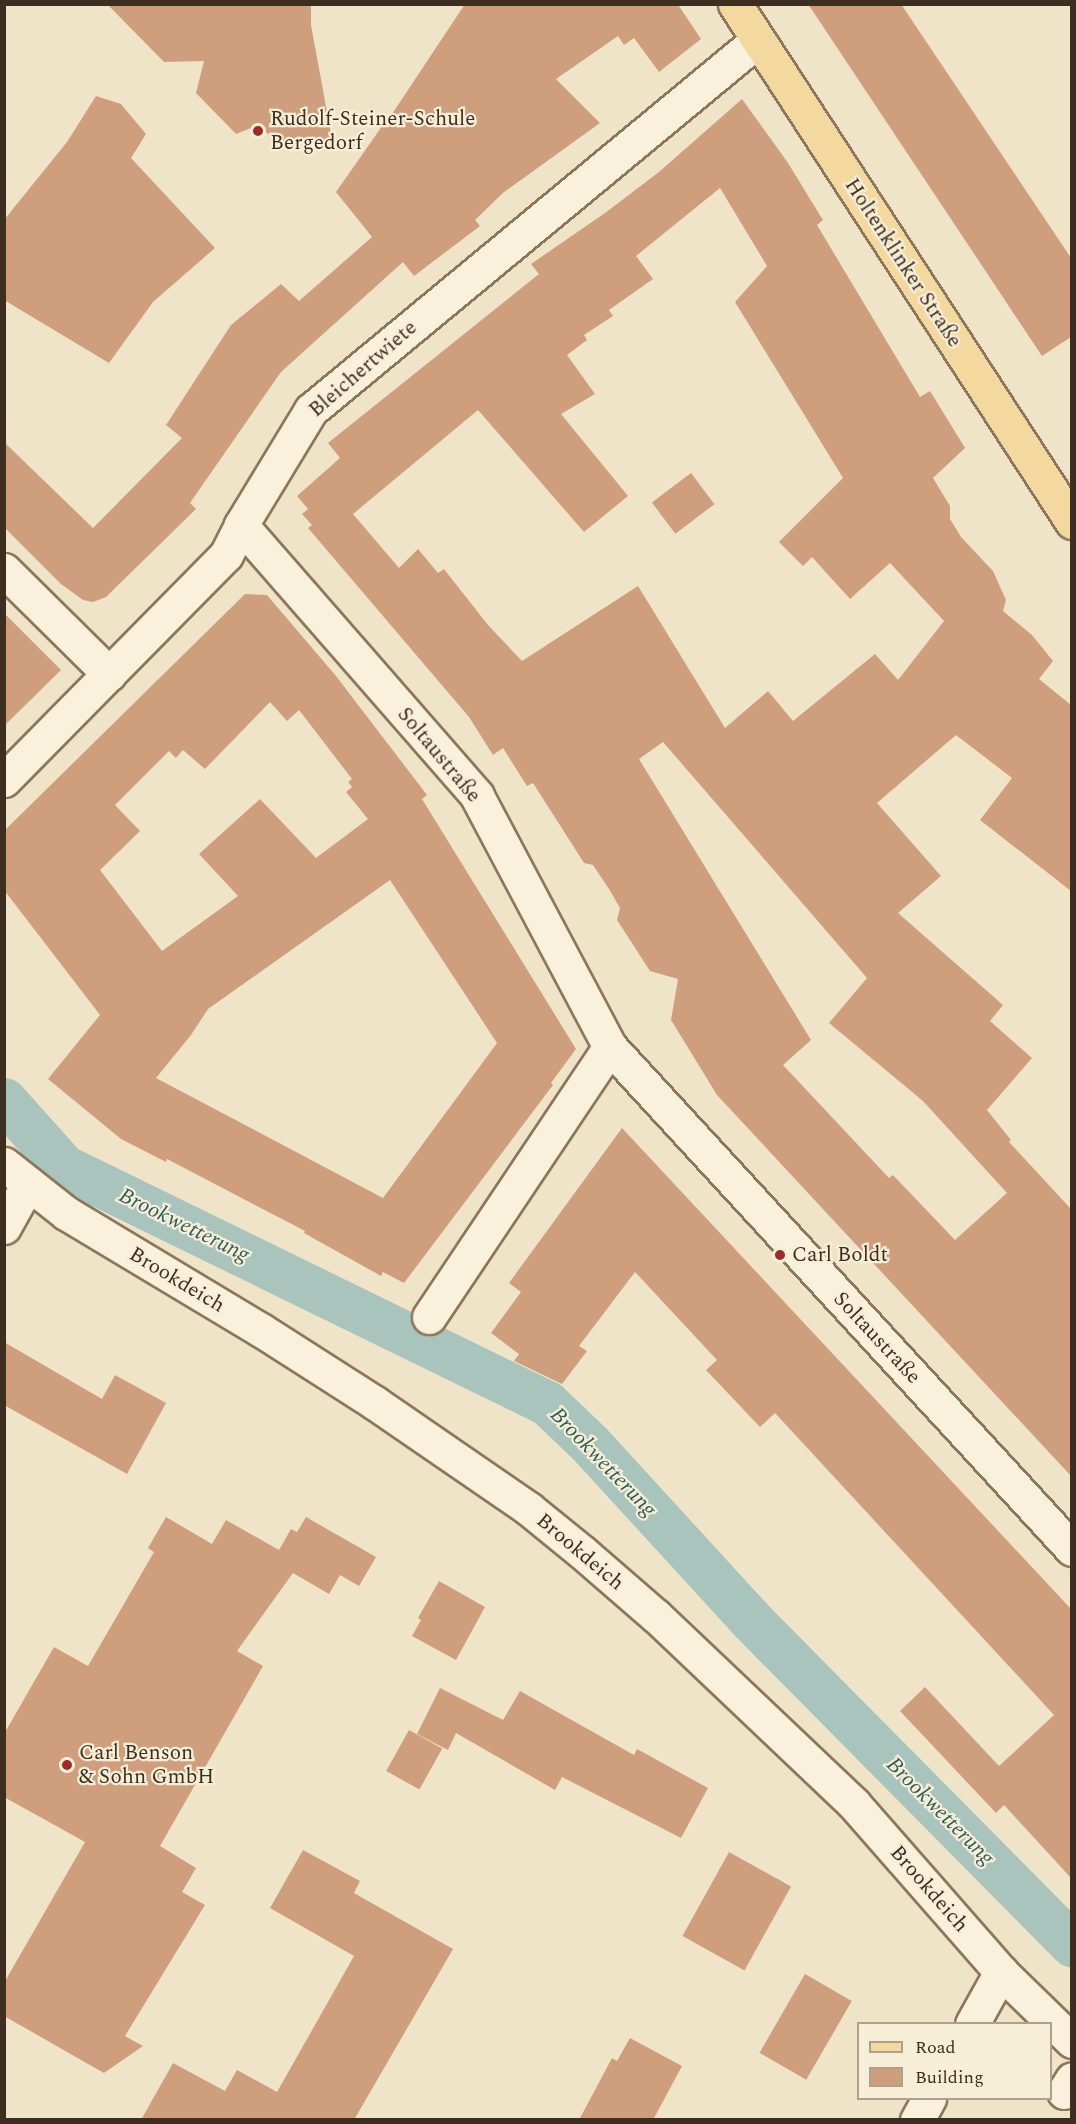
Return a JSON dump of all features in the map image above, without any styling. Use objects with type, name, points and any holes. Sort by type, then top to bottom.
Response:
[{"type":"main road","name":"Holtenklinker Straße","points":[[735,4],[1071,522]]},
{"type":"street","name":"Bleichertwiete","points":[[4,780],[226,555],[241,525],[311,410],[758,40]]},
{"type":"street","name":"Soltaustraße","points":[[241,525],[477,796],[610,1047],[1071,1549]]},
{"type":"street","points":[[4,570],[109,674]]},
{"type":"street","points":[[429,1317],[610,1047]]},
{"type":"street","points":[[4,1227],[16,1174]]},
{"type":"street","name":"Brookdeich","points":[[16,1174],[66,1213],[261,1330],[375,1403],[529,1509],[582,1552],[656,1616],[854,1804],[1001,1972],[1052,2022]]},
{"type":"street","points":[[973,2022],[1001,1972]]},
{"type":"street","name":"Brookdeich","points":[[1052,2022],[1071,2041]]},
{"type":"street","points":[[916,2120],[928,2100]]},
{"type":"building","points":[[107,4],[311,4],[311,25],[332,139],[294,144],[279,141],[256,126],[236,134],[196,93],[204,61],[164,62]]},
{"type":"building","points":[[465,4],[681,4],[679,6],[701,39],[659,72],[634,38],[624,45],[618,36],[556,79],[600,123],[504,192],[475,220],[480,226],[414,276],[403,262],[281,372],[190,503],[196,509],[106,597],[93,602],[83,600],[61,584],[4,527],[4,442],[93,528],[182,438],[166,425],[231,325],[281,284],[299,301],[372,237],[336,192],[388,120]]},
{"type":"building","points":[[808,4],[901,4],[1071,258],[1071,337],[1042,356]]},
{"type":"building","points":[[96,96],[121,104],[146,134],[131,158],[215,248],[153,302],[109,363],[4,300],[4,220],[67,142]]},
{"type":"building","points":[[742,99],[788,163],[823,220],[817,225],[920,397],[930,391],[965,448],[933,478],[950,506],[950,519],[961,537],[993,571],[1006,600],[1003,611],[1032,635],[1053,661],[1039,679],[1071,705],[1071,891],[980,820],[1012,778],[956,735],[877,803],[941,876],[898,913],[1003,1005],[990,1021],[1032,1058],[987,1110],[1011,1140],[1009,1142],[1071,1209],[1071,1476],[717,1095],[671,1020],[678,979],[650,971],[617,920],[620,908],[609,889],[593,865],[584,863],[533,783],[527,786],[503,748],[493,755],[469,717],[308,528],[312,525],[302,514],[308,509],[297,496],[340,458],[328,443],[539,274],[531,264],[659,172]],"holes":[[[720,188],[767,266],[735,302],[843,478],[779,542],[803,566],[812,557],[850,599],[890,563],[944,621],[898,680],[875,654],[793,721],[768,691],[725,728],[638,586],[522,661],[488,625],[444,569],[438,573],[418,549],[399,568],[353,514],[478,410],[584,532],[628,496],[561,414],[595,394],[567,355],[587,340],[584,335],[613,316],[609,310],[653,279],[636,256]],[[663,742],[867,978],[829,1023],[923,1101],[1007,1193],[955,1240],[893,1175],[889,1178],[783,1065],[811,1040],[639,759]]]},
{"type":"building","points":[[691,473],[714,504],[675,534],[652,502]]},
{"type":"building","points":[[245,594],[267,595],[336,676],[427,795],[422,799],[576,1049],[551,1083],[553,1085],[404,1283],[383,1272],[381,1276],[304,1233],[305,1231],[167,1159],[166,1162],[121,1139],[48,1079],[100,1015],[4,890],[4,831]],"holes":[[[270,702],[287,721],[299,710],[352,779],[348,782],[352,787],[346,792],[368,819],[316,858],[260,799],[199,854],[238,896],[162,951],[100,870],[140,831],[115,805],[169,751],[176,758],[183,750],[205,769]],[[390,880],[497,1043],[383,1198],[156,1078],[191,1035],[208,1009]]]},
{"type":"building","points":[[4,613],[61,670],[4,726]]},
{"type":"building","points":[[622,1128],[1071,1609],[1071,1878],[1004,1805],[996,1813],[900,1711],[925,1687],[999,1766],[1054,1715],[775,1413],[760,1427],[706,1370],[717,1360],[635,1272],[579,1346],[587,1351],[562,1384],[514,1361],[519,1354],[491,1333],[521,1292],[509,1283]]},
{"type":"building","points":[[4,1342],[102,1399],[115,1375],[166,1403],[127,1474],[4,1405]]},
{"type":"building","points":[[166,1517],[212,1544],[226,1520],[279,1550],[291,1529],[297,1532],[306,1517],[376,1557],[359,1586],[340,1575],[329,1594],[293,1573],[237,1651],[263,1666],[160,1846],[196,1868],[182,1892],[205,1905],[125,2036],[143,2046],[104,2073],[4,2016],[4,1983],[85,1842],[4,1797],[4,1734],[54,1647],[88,1666],[154,1552],[148,1548]]},
{"type":"building","points":[[439,1581],[485,1607],[456,1660],[412,1636],[421,1620],[418,1618]]},
{"type":"building","points":[[440,1688],[503,1720],[520,1691],[634,1755],[637,1749],[708,1788],[681,1838],[562,1777],[555,1790],[456,1733],[448,1750],[417,1734]]},
{"type":"building","points":[[409,1730],[442,1748],[419,1790],[386,1771]]},
{"type":"building","points":[[303,1850],[360,1881],[354,1893],[453,1949],[354,2120],[141,2120],[173,2063],[225,2091],[237,2070],[277,2092],[354,1956],[270,1908]]},
{"type":"building","points":[[729,1852],[791,1886],[745,1970],[682,1936]]},
{"type":"building","points":[[805,1974],[852,2001],[806,2080],[760,2053]]},
{"type":"building","points":[[630,2038],[682,2066],[653,2120],[579,2120],[612,2058],[617,2061]]},
{"type":"waterway","name":"Brookwetterung","points":[[4,1100],[64,1167],[547,1403],[589,1443],[750,1619],[1072,1944]]},
{"type":"place","name":"Rudolf-Steiner-Schule Bergedorf","points":[[258,131]]},
{"type":"place","name":"Carl Boldt","points":[[780,1255]]},
{"type":"place","name":"Carl Benson & Sohn GmbH","points":[[67,1765]]}]
